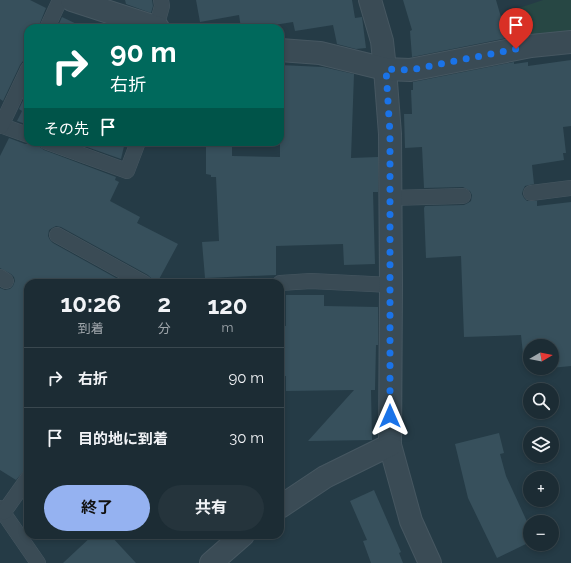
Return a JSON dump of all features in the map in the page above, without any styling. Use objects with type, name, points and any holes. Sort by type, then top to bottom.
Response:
[{"type":"street","points":[[72,0],[144,24]]},
{"type":"street","points":[[370,0],[379,29],[386,69],[390,134],[390,445],[411,521],[430,563]]},
{"type":"street","points":[[284,50],[320,53],[386,69],[410,70],[531,46],[571,42]]},
{"type":"street","points":[[284,504],[324,477],[390,445]]},
{"type":"street","points":[[211,563],[238,539]]},
{"type":"lane","points":[[49,24],[60,0]]},
{"type":"lane","points":[[157,24],[162,6],[161,0]]},
{"type":"lane","points":[[24,77],[1,125],[24,134]]},
{"type":"lane","points":[[58,146],[127,171],[136,146]]},
{"type":"lane","points":[[531,194],[571,188]]},
{"type":"lane","points":[[390,198],[463,196]]},
{"type":"lane","points":[[57,235],[137,279]]},
{"type":"lane","points":[[284,283],[311,281],[391,285]]},
{"type":"lane","points":[[24,483],[2,510],[38,563]]},
{"type":"green space","points":[[543,0],[571,0],[571,32],[524,40],[516,9]]},
{"type":"building","points":[[0,0],[30,0],[46,8],[40,24],[24,24],[24,61],[20,65],[3,101],[0,99]]},
{"type":"building","points":[[125,0],[152,0],[153,6],[151,13],[126,4]]},
{"type":"building","points":[[196,0],[352,0],[355,18],[362,17],[366,48],[356,49],[337,44],[333,25],[295,31],[293,22],[280,24],[240,24],[239,15],[200,22]]},
{"type":"building","points":[[403,0],[496,0],[507,38],[412,57],[410,31],[412,30]]},
{"type":"building","points":[[62,17],[77,24],[59,24]]},
{"type":"building","points":[[571,60],[571,126],[563,127],[566,153],[563,153],[564,160],[532,165],[534,184],[525,186],[522,194],[527,201],[537,201],[537,206],[571,202],[571,366],[559,367],[559,339],[523,339],[523,354],[521,335],[464,337],[461,256],[426,258],[424,208],[425,206],[464,205],[471,201],[472,195],[470,191],[463,187],[424,188],[422,147],[405,148],[404,114],[412,114],[411,90],[413,90],[413,82],[514,62],[514,64],[528,62],[528,66]]},
{"type":"building","points":[[284,65],[323,67],[354,74],[351,158],[378,157],[378,192],[373,192],[375,264],[344,265],[343,244],[276,246],[276,275],[205,278],[202,242],[219,241],[216,177],[211,177],[211,175],[206,174],[206,146],[232,146],[232,156],[280,157],[280,146],[284,146]]},
{"type":"building","points":[[24,98],[24,124],[17,121],[22,111],[19,109]]},
{"type":"building","points":[[9,138],[24,144],[24,146],[40,146],[44,150],[116,177],[115,180],[119,182],[110,201],[140,217],[137,223],[178,244],[159,279],[152,279],[148,275],[61,227],[56,226],[49,230],[48,236],[53,243],[118,279],[24,279],[24,471],[16,480],[0,470],[0,288],[5,290],[10,289],[15,281],[11,274],[0,268],[0,156]]},
{"type":"building","points":[[84,146],[124,146],[121,159]]},
{"type":"building","points":[[286,295],[324,295],[324,306],[378,307],[378,345],[376,345],[375,390],[371,390],[372,440],[308,441],[354,390],[286,391],[286,376],[284,376],[284,326],[286,326]]},
{"type":"building","points":[[499,433],[504,453],[500,454],[506,476],[524,515],[523,545],[497,558],[468,498],[455,444]]},
{"type":"building","points":[[374,490],[401,552],[399,553],[403,563],[371,563],[363,541],[367,540],[350,501]]},
{"type":"building","points":[[89,539],[114,539],[136,563],[63,563]]},
{"type":"route","points":[[390,416],[390,134],[386,69],[410,70],[516,49]]}]
